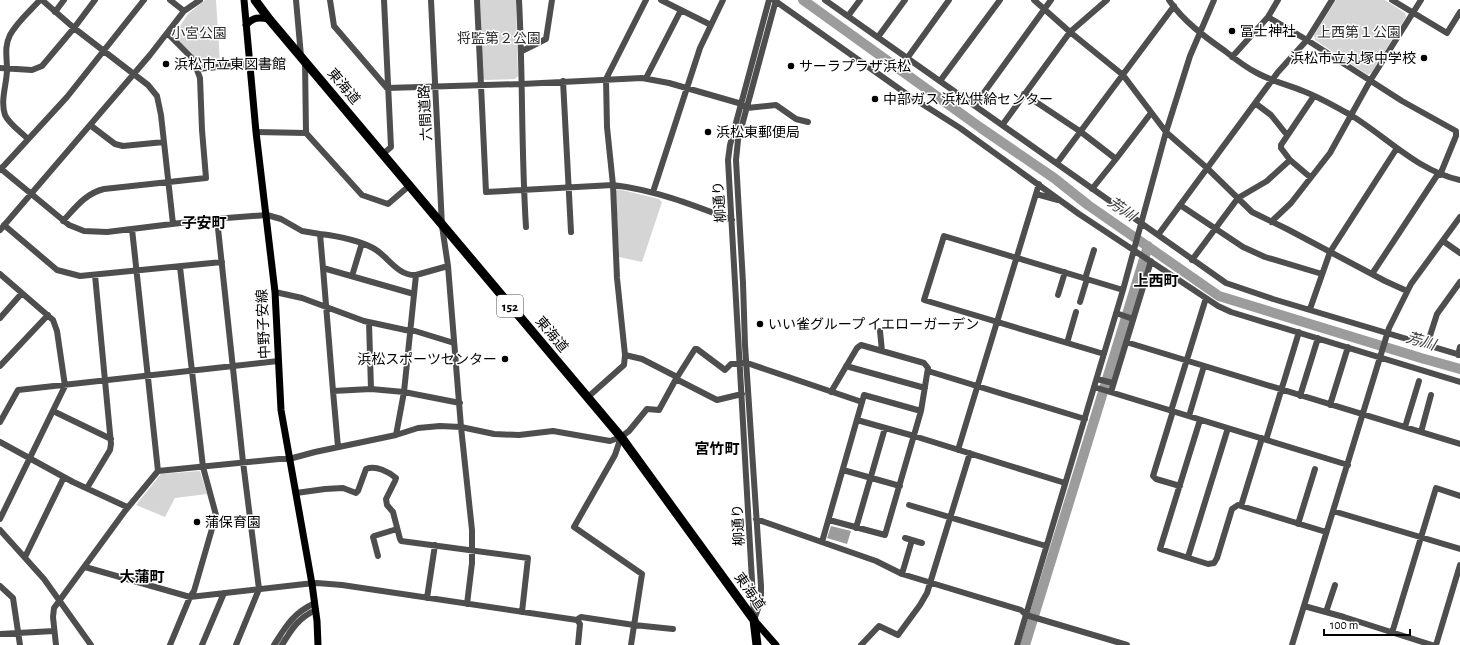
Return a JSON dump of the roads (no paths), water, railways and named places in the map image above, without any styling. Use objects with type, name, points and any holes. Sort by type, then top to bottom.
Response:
[{"type":"highway","name":"東海道","points":[[255,0],[269,19],[442,226],[621,437],[754,620],[757,645]]},
{"type":"main road","name":"中野子安線","points":[[244,0],[256,132],[275,292],[281,410],[312,584],[318,645]]},
{"type":"main road","points":[[246,25],[255,18],[260,17],[269,19]]},
{"type":"main road","points":[[754,620],[762,627],[776,645]]},
{"type":"street","points":[[28,139],[10,122],[3,108],[7,69],[7,43],[11,35],[41,0],[74,28],[148,85],[157,96],[161,114],[173,224]]},
{"type":"street","points":[[55,12],[64,0]]},
{"type":"street","points":[[0,68],[32,70],[42,66],[95,0]]},
{"type":"street","points":[[144,0],[67,96],[0,169],[69,225],[84,231],[107,232],[217,219],[267,215],[281,219],[302,231],[362,243],[381,253],[401,272],[409,275],[416,275],[448,266]]},
{"type":"street","points":[[170,0],[184,11]]},
{"type":"street","points":[[200,0],[184,11],[134,74],[2,228],[57,270],[80,276],[222,262]]},
{"type":"street","points":[[296,0],[303,58],[306,133],[362,195],[388,204],[409,186]]},
{"type":"street","points":[[330,0],[334,26],[387,88]]},
{"type":"street","points":[[383,154],[391,147],[384,0]]},
{"type":"street","name":"六間道路","points":[[431,0],[442,226],[448,266],[461,427],[471,522],[472,551],[467,604]]},
{"type":"street","points":[[477,0],[486,192],[613,185],[653,192],[732,220]]},
{"type":"street","points":[[519,0],[522,51],[523,189],[526,227]]},
{"type":"street","points":[[522,51],[546,39],[552,0]]},
{"type":"street","points":[[588,397],[624,365],[625,355],[617,278],[613,185],[607,127],[606,80],[646,0]]},
{"type":"street","points":[[661,0],[711,25]]},
{"type":"street","points":[[653,192],[700,48],[722,0]]},
{"type":"street","name":"柳通り","points":[[754,620],[729,152],[769,0]]},
{"type":"street","points":[[825,0],[908,57],[975,106],[1003,124],[1140,226],[1158,235],[1226,283],[1387,335],[1459,355],[1460,347]]},
{"type":"street","points":[[848,16],[860,0]]},
{"type":"street","points":[[878,37],[904,0]]},
{"type":"street","points":[[908,57],[949,0]]},
{"type":"street","points":[[940,81],[1000,0]]},
{"type":"street","points":[[1034,0],[1070,32],[1123,75],[1166,132],[1207,168],[1255,214],[1407,291]]},
{"type":"street","points":[[975,106],[1051,0]]},
{"type":"street","points":[[1003,124],[1070,32],[1107,0]]},
{"type":"street","points":[[1169,0],[1200,32],[1252,71],[1329,103],[1351,116],[1420,164],[1439,174],[1460,180]]},
{"type":"street","points":[[1017,645],[1028,615],[1046,546],[1065,483],[1085,419],[1100,379],[1104,354],[1120,314],[1123,290],[1136,251],[1140,226],[1166,132],[1185,70],[1214,0]]},
{"type":"street","points":[[1232,57],[1268,17],[1278,0]]},
{"type":"street","points":[[1158,235],[1272,80],[1307,40],[1332,0]]},
{"type":"street","points":[[1392,0],[1447,33],[1460,12]]},
{"type":"street","points":[[1271,222],[1289,205],[1330,153],[1370,81],[1421,0]]},
{"type":"street","points":[[776,1],[908,96],[960,128],[1061,201],[1218,306],[1231,312],[1381,356],[1460,382]]},
{"type":"street","name":"柳通り","points":[[754,620],[761,600],[736,160],[738,140],[776,1]]},
{"type":"street","points":[[1057,163],[1174,6]]},
{"type":"street","points":[[646,78],[681,10]]},
{"type":"street","points":[[1268,17],[1307,40],[1370,81],[1456,132],[1456,136],[1439,174],[1372,274]]},
{"type":"street","points":[[64,221],[80,202],[95,191],[206,178],[200,78],[193,59],[167,33]]},
{"type":"street","points":[[197,69],[249,64]]},
{"type":"street","points":[[387,88],[481,86],[646,78],[742,104],[747,108],[776,105],[796,119],[808,122]]},
{"type":"street","points":[[563,81],[571,232]]},
{"type":"street","points":[[1024,94],[1081,132],[1116,159]]},
{"type":"street","points":[[1310,177],[1290,160],[1280,147],[1314,96]]},
{"type":"street","points":[[1255,103],[1271,115],[1287,135]]},
{"type":"street","points":[[1092,189],[1151,113]]},
{"type":"street","points":[[90,125],[115,144],[122,146],[164,142]]},
{"type":"street","points":[[256,132],[306,133]]},
{"type":"street","points":[[1310,309],[1330,252],[1396,148]]},
{"type":"street","points":[[1192,260],[1214,228],[1238,198],[1267,181],[1290,160]]},
{"type":"street","points":[[958,450],[1039,184]]},
{"type":"street","points":[[1036,194],[1061,201]]},
{"type":"street","points":[[1180,205],[1243,248],[1265,257],[1322,274]]},
{"type":"street","points":[[1292,645],[1387,335],[1407,291],[1460,217]]},
{"type":"street","points":[[217,219],[243,462],[259,589],[236,645]]},
{"type":"street","points":[[132,229],[149,375],[158,471]]},
{"type":"street","points":[[320,234],[338,447]]},
{"type":"street","points":[[1104,354],[924,300],[944,236],[1123,290]]},
{"type":"street","points":[[1443,241],[1460,253]]},
{"type":"street","points":[[352,276],[362,243]]},
{"type":"street","points":[[1080,302],[1094,250]]},
{"type":"street","points":[[1109,392],[1126,342],[1149,260]]},
{"type":"street","points":[[170,645],[190,597],[194,591],[216,515],[203,467],[180,267]]},
{"type":"street","points":[[323,268],[414,294]]},
{"type":"street","points":[[1058,295],[1065,272]]},
{"type":"street","points":[[0,274],[53,320],[58,331],[65,386],[0,519]]},
{"type":"street","points":[[87,488],[110,450],[111,439],[95,274]]},
{"type":"street","points":[[396,435],[404,392],[416,275]]},
{"type":"street","points":[[1427,345],[1437,314],[1460,282]]},
{"type":"street","points":[[275,292],[302,298],[369,322],[415,331],[454,343]]},
{"type":"street","points":[[0,318],[22,293]]},
{"type":"street","points":[[1180,486],[1156,479],[1153,476],[1206,298]]},
{"type":"street","points":[[1067,343],[1076,312]]},
{"type":"street","points":[[1120,314],[1132,318]]},
{"type":"street","points":[[0,366],[48,315]]},
{"type":"street","points":[[369,322],[372,389]]},
{"type":"street","points":[[880,330],[882,351]]},
{"type":"street","points":[[1241,506],[1281,390],[1299,332]]},
{"type":"street","points":[[1300,396],[1318,338]]},
{"type":"street","points":[[1126,342],[1460,444]]},
{"type":"street","points":[[829,520],[885,535],[922,411],[928,368],[924,364],[864,345],[858,346],[831,392]]},
{"type":"street","points":[[1330,405],[1348,347]]},
{"type":"street","points":[[56,645],[53,612],[58,601],[85,567],[127,507],[158,471],[243,462],[289,459],[396,435],[418,428],[440,426],[461,427],[494,434],[519,435],[553,431],[610,441],[621,437],[629,431],[647,409],[659,410],[676,378],[695,349],[725,370],[731,364],[747,362],[862,402]]},
{"type":"street","points":[[625,355],[642,359],[717,400],[742,394]]},
{"type":"street","points":[[0,422],[18,390],[65,386],[278,361]]},
{"type":"street","points":[[846,366],[925,388]]},
{"type":"street","points":[[1189,416],[1204,366]]},
{"type":"street","points":[[928,371],[1085,419]]},
{"type":"street","points":[[1100,379],[1112,383]]},
{"type":"street","points":[[1404,427],[1419,380]]},
{"type":"street","points":[[1097,388],[1348,465]]},
{"type":"street","points":[[333,391],[372,389],[404,392],[460,403]]},
{"type":"street","points":[[822,542],[864,395],[922,411]]},
{"type":"street","points":[[1421,432],[1432,395]]},
{"type":"street","points":[[53,411],[111,439]]},
{"type":"street","points":[[857,420],[914,436],[1065,483]]},
{"type":"street","points":[[1200,420],[1160,549],[1208,564],[1214,563],[1216,561],[1232,509],[1238,506],[1326,532]]},
{"type":"street","points":[[856,528],[885,428]]},
{"type":"street","points":[[1188,557],[1228,428]]},
{"type":"street","points":[[621,437],[615,455],[574,527],[642,574],[631,645]]},
{"type":"street","points":[[0,442],[64,477],[127,507]]},
{"type":"street","points":[[861,645],[879,626],[898,635],[920,606],[927,592],[970,453]]},
{"type":"street","points":[[296,493],[343,488],[356,493],[366,469],[370,467],[384,470],[396,478],[396,481],[386,498],[387,504],[393,512],[401,540],[528,558],[522,612]]},
{"type":"street","points":[[1298,524],[1316,469]]},
{"type":"street","points":[[843,470],[900,486]]},
{"type":"street","points":[[25,557],[64,477]]},
{"type":"street","points":[[1392,633],[1436,488],[1460,496]]},
{"type":"street","points":[[909,505],[1046,546]]},
{"type":"street","points":[[1333,511],[1460,549]]},
{"type":"street","points":[[756,519],[876,561],[902,574],[1021,610],[1028,615],[1127,645]]},
{"type":"street","points":[[378,556],[373,537],[397,529]]},
{"type":"street","points":[[0,530],[44,580],[91,645]]},
{"type":"street","points":[[905,538],[922,543]]},
{"type":"street","points":[[902,574],[912,540]]},
{"type":"street","points":[[427,598],[435,545]]},
{"type":"street","points":[[1436,645],[1460,565]]},
{"type":"street","points":[[85,567],[190,597],[317,583],[342,585],[578,620],[581,617],[673,630]]},
{"type":"street","points":[[0,586],[13,598],[20,645]]},
{"type":"street","points":[[1326,612],[1335,586]]},
{"type":"street","points":[[202,645],[224,593]]},
{"type":"street","points":[[1304,606],[1432,645]]},
{"type":"street","points":[[274,645],[287,624],[294,616],[304,608],[315,607]]},
{"type":"street","points":[[282,645],[297,622],[315,607]]},
{"type":"street","points":[[578,620],[580,624],[578,645]]},
{"type":"street","points":[[0,634],[54,631]]},
{"type":"waterway","name":"芳川","points":[[803,0],[981,128],[1054,178],[1088,205],[1219,296],[1460,369]]},
{"type":"waterway","points":[[1025,645],[1148,246]]},
{"type":"waterway","points":[[287,632],[296,619]]},
{"type":"waterway","points":[[278,645],[283,637]]},
{"type":"place","name":"冨士神社","points":[[1232,31]]},
{"type":"place","name":"浜松市立丸塚中学校","points":[[1424,58]]},
{"type":"place","name":"浜松市立東図書館","points":[[166,64]]},
{"type":"place","name":"サーラプラザ浜松","points":[[791,66]]},
{"type":"place","name":"中部ガス 浜松供給センター","points":[[875,99]]},
{"type":"place","name":"浜松東郵便局","points":[[708,132]]},
{"type":"place","name":"いい雀グループ イエローガーデン","points":[[760,324]]},
{"type":"place","name":"浜松スポーツセンター","points":[[505,359]]},
{"type":"place","name":"蒲保育園","points":[[197,522]]},
{"type":"district","name":"子安町","points":[[204,223]]},
{"type":"district","name":"上西町","points":[[1156,281]]},
{"type":"district","name":"宮竹町","points":[[717,449]]},
{"type":"district","name":"大蒲町","points":[[142,577]]},
{"type":"park label","name":"上西第１公園","points":[[1359,32]]},
{"type":"park label","name":"小宮公園","points":[[199,33]]},
{"type":"park label","name":"将監第２公園","points":[[499,38]]}]
